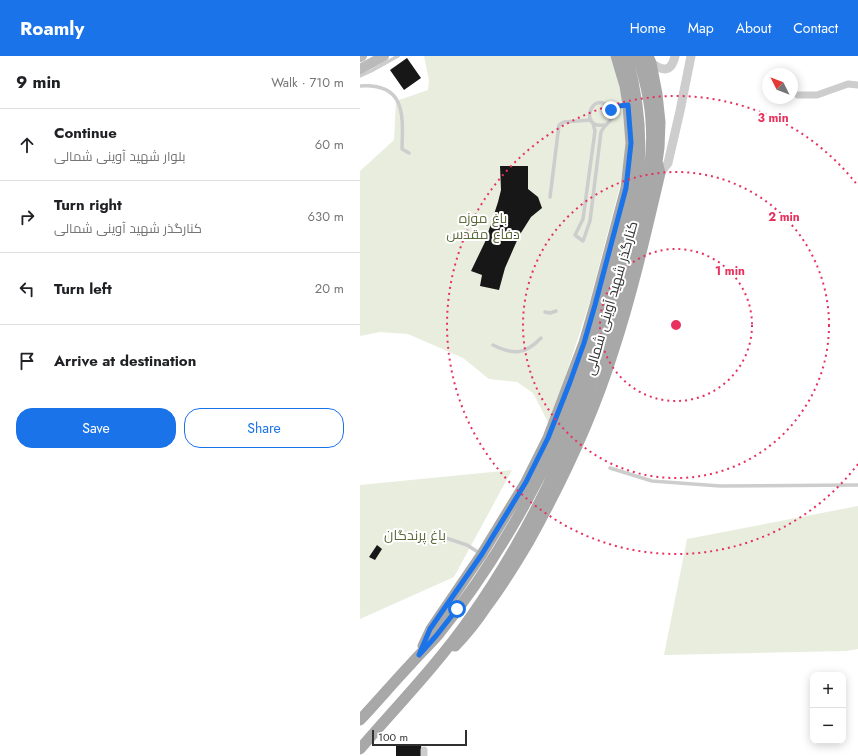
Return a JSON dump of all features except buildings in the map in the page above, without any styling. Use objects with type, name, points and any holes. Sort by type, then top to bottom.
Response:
[{"type":"main road","points":[[360,69],[384,56]]},
{"type":"main road","name":"کنارگذر شهید آوینی شمالی","points":[[419,655],[430,629],[482,554],[526,482],[548,438],[584,343],[626,188],[631,143],[625,86],[616,56]]},
{"type":"main road","points":[[360,720],[436,636],[490,562],[530,496],[556,441],[580,384],[605,308],[635,189],[639,167],[640,140],[638,106],[627,56]]},
{"type":"main road","points":[[360,749],[431,669],[470,618],[502,569],[540,501],[567,446],[604,350],[616,311],[646,191],[650,168],[651,121],[645,82],[638,56]]},
{"type":"main road","name":"کنارگذر شهید آوینی شمالی","points":[[431,669],[467,635],[510,573],[549,505],[576,449],[600,391],[619,333],[660,173],[656,162],[659,148],[660,122],[657,94],[649,59]]},
{"type":"street","points":[[649,59],[661,70],[667,69],[673,64],[675,56]]},
{"type":"street","points":[[660,173],[668,163],[691,56]]},
{"type":"street","points":[[798,95],[817,95],[848,84],[858,85]]},
{"type":"lane","points":[[360,76],[398,56]]},
{"type":"lane","points":[[360,86],[378,87],[396,96],[403,121],[402,149],[409,153]]},
{"type":"lane","points":[[550,197],[559,125],[564,122],[592,122],[600,126],[607,124],[612,118],[612,114],[609,107],[603,103],[596,104],[590,109],[589,113],[592,122],[594,131],[583,219],[576,235],[583,241],[590,221],[601,132],[604,125]]},
{"type":"lane","points":[[609,107],[628,105]]},
{"type":"lane","points":[[545,312],[550,313],[556,311]]},
{"type":"lane","points":[[493,345],[505,351],[514,353],[534,347],[541,338]]},
{"type":"lane","points":[[610,468],[652,480],[720,486],[858,485]]},
{"type":"lane","points":[[443,537],[467,545],[482,554]]},
{"type":"green space","name":"باغ موزه دفاع مقدس","points":[[424,56],[610,56],[620,86],[625,119],[626,151],[620,186],[589,304],[564,381],[548,422],[533,393],[517,382],[489,379],[463,358],[408,334],[380,332],[360,336],[360,171],[394,140],[396,101],[428,90],[429,80]]},
{"type":"green space","name":"باغ پرندگان","points":[[512,470],[454,577],[360,619],[360,485]]},
{"type":"green space","points":[[858,506],[858,649],[846,651],[664,655],[687,539]]},
{"type":"route","points":[[457,609],[419,655],[430,629],[482,554],[526,482],[548,438],[584,343],[626,188],[631,143],[628,105],[609,107],[611,110]]}]
